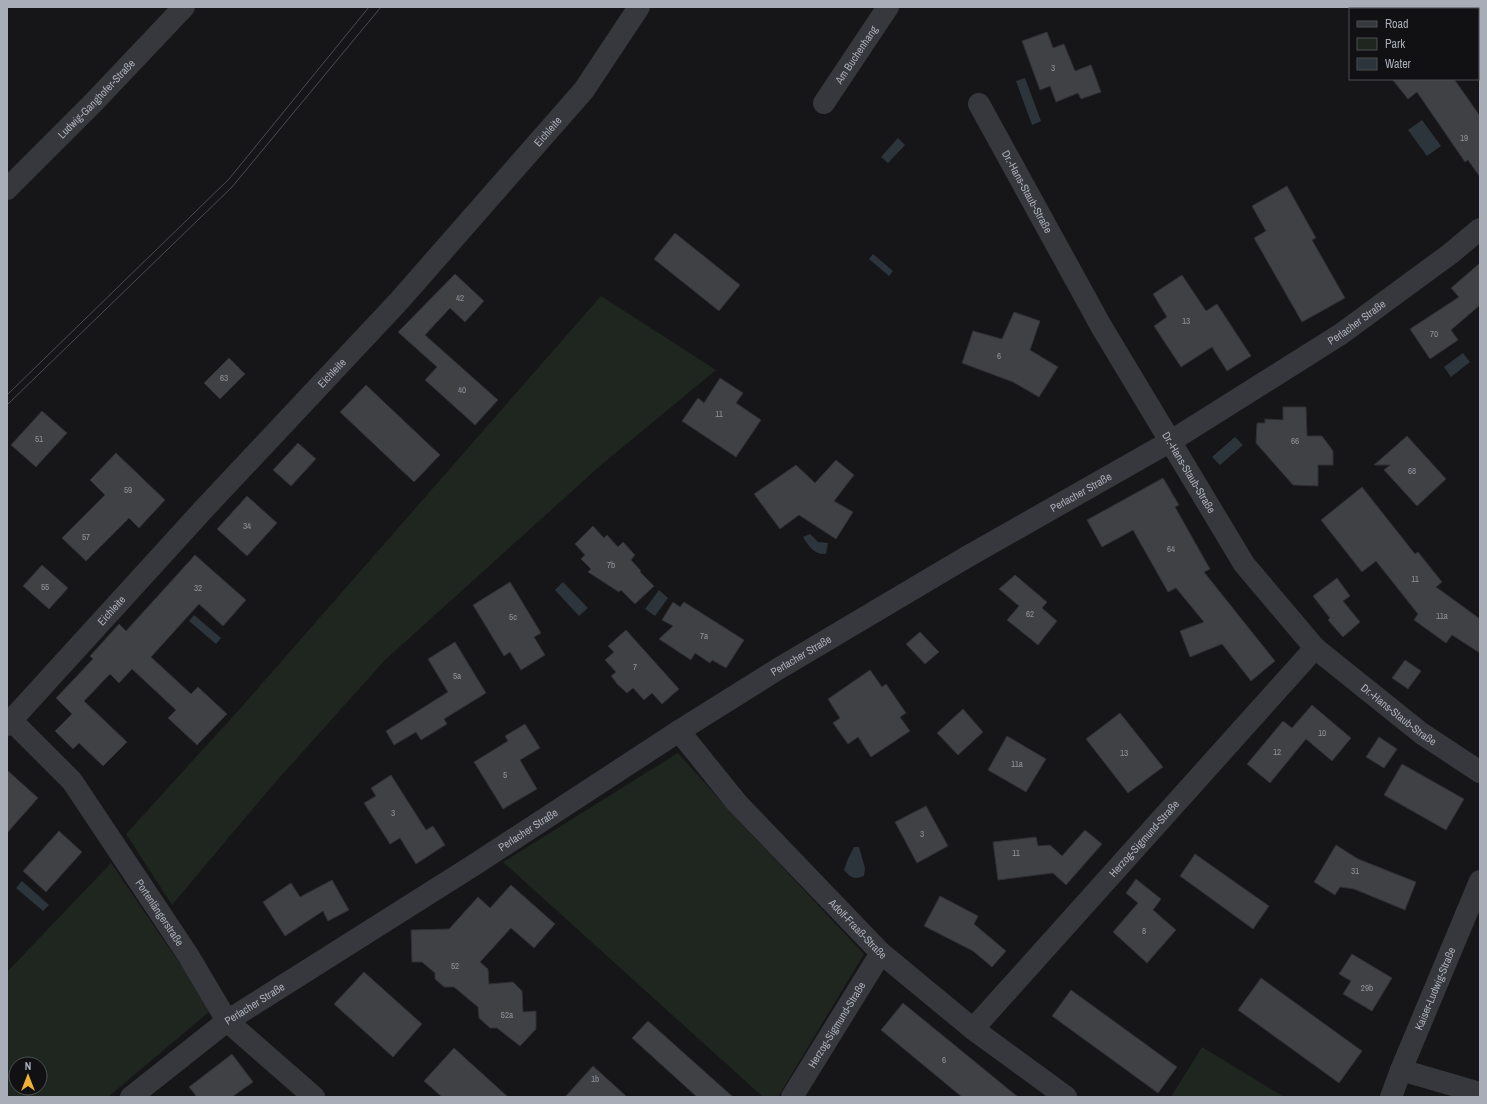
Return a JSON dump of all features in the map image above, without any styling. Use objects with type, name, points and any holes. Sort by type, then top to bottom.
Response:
[{"type":"street","name":"Ludwig-Ganghofer-Straße","points":[[7,189],[94,102],[184,7]]},
{"type":"street","name":"Eichleite","points":[[9,723],[202,511],[405,295],[584,90],[639,7]]},
{"type":"street","name":"Am Buchenhang","points":[[824,103],[888,7]]},
{"type":"street","name":"Dr.-Hans-Staub-Straße","points":[[979,104],[1101,326],[1244,564],[1315,648],[1421,733],[1480,772]]},
{"type":"street","name":"Perlacher Straße","points":[[131,1097],[227,1021],[474,865],[679,731],[793,660],[965,558],[1171,441],[1341,334],[1450,254],[1480,229]]},
{"type":"street","name":"Herzog-Sigmund-Straße","points":[[973,1029],[1315,648]]},
{"type":"street","name":"Portenlängerstraße","points":[[9,723],[72,781],[188,955],[227,1021],[314,1097]]},
{"type":"street","name":"Adolf-Fraaß-Straße","points":[[679,731],[737,803],[881,952],[973,1029],[1066,1097]]},
{"type":"street","name":"Kaiser-Ludwig-Straße","points":[[1391,1097],[1480,881]]},
{"type":"street","name":"Herzog-Sigmund-Straße","points":[[792,1097],[881,952]]},
{"type":"street","points":[[1401,1070],[1480,1093]]},
{"type":"green space","points":[[601,296],[716,370],[601,465],[385,660],[272,786],[172,905],[126,834],[246,702]]},
{"type":"green space","points":[[678,753],[737,819],[864,954],[778,1097],[763,1097],[503,862]]},
{"type":"green space","points":[[111,863],[185,971],[209,1012],[108,1097],[7,1097],[7,972]]},
{"type":"green space","points":[[1202,1047],[1284,1097],[1171,1097]]},
{"type":"water","points":[[1025,78],[1041,121],[1032,125],[1016,81]]},
{"type":"water","points":[[1422,120],[1441,146],[1427,156],[1408,130]]},
{"type":"water","points":[[898,138],[905,145],[888,163],[881,157]]},
{"type":"water","points":[[873,254],[893,271],[889,276],[869,259]]},
{"type":"water","points":[[1463,353],[1470,362],[1451,377],[1444,367]]},
{"type":"water","points":[[1235,437],[1243,445],[1220,465],[1212,457]]},
{"type":"water","points":[[810,534],[818,542],[828,543],[826,554],[818,553],[810,547],[803,537]]},
{"type":"water","points":[[563,582],[588,608],[579,616],[555,590]]},
{"type":"water","points":[[659,590],[668,598],[655,616],[645,609]]},
{"type":"water","points":[[194,615],[221,638],[216,644],[189,621]]},
{"type":"water","points":[[854,847],[859,847],[865,868],[864,876],[858,878],[851,876],[844,870]]},
{"type":"water","points":[[22,881],[49,905],[43,911],[16,888]]},
{"type":"building","points":[[1047,32],[1053,48],[1064,44],[1075,71],[1091,65],[1101,92],[1081,99],[1078,93],[1056,102],[1050,86],[1040,90],[1022,41]]},
{"type":"building","points":[[1393,80],[1455,80],[1480,116],[1480,177],[1468,160],[1465,162],[1417,92],[1408,99]]},
{"type":"building","points":[[1287,186],[1316,238],[1312,240],[1345,298],[1302,322],[1254,238],[1266,231],[1252,206]]},
{"type":"building","points":[[675,233],[740,285],[719,311],[654,259]]},
{"type":"building","points":[[1480,263],[1480,305],[1451,330],[1458,340],[1430,359],[1410,329],[1459,297],[1451,288]]},
{"type":"building","points":[[455,274],[484,301],[465,322],[450,308],[425,335],[498,400],[475,425],[425,380],[437,367],[398,332]]},
{"type":"building","points":[[1182,275],[1206,311],[1217,304],[1251,356],[1227,371],[1212,347],[1181,367],[1154,326],[1167,317],[1153,294]]},
{"type":"building","points":[[1014,312],[1040,321],[1030,350],[1058,367],[1039,397],[1013,382],[962,363],[973,331],[1002,339]]},
{"type":"building","points":[[229,358],[245,374],[220,399],[204,383]]},
{"type":"building","points":[[720,378],[743,393],[736,403],[761,420],[736,457],[682,421],[698,398],[704,403]]},
{"type":"building","points":[[366,385],[440,455],[414,482],[340,412]]},
{"type":"building","points":[[1283,407],[1306,407],[1307,436],[1322,436],[1333,451],[1333,465],[1318,465],[1318,486],[1293,485],[1256,443],[1257,423],[1265,423],[1265,419],[1283,420]]},
{"type":"building","points":[[42,411],[67,433],[36,467],[11,445]]},
{"type":"building","points":[[1407,436],[1446,479],[1417,506],[1384,470],[1390,465],[1374,465]]},
{"type":"building","points":[[298,443],[316,459],[291,486],[273,470]]},
{"type":"building","points":[[116,453],[165,500],[139,528],[129,518],[86,561],[62,538],[105,495],[90,480]]},
{"type":"building","points":[[836,460],[854,475],[834,501],[853,512],[836,539],[799,515],[780,529],[754,494],[796,465],[815,483]]},
{"type":"building","points":[[1163,478],[1179,505],[1175,507],[1210,569],[1204,572],[1275,661],[1251,681],[1222,644],[1190,657],[1180,631],[1204,622],[1176,588],[1168,592],[1133,530],[1102,547],[1087,520]]},
{"type":"building","points":[[1362,487],[1415,554],[1418,552],[1442,582],[1436,587],[1480,619],[1480,653],[1452,635],[1446,643],[1414,620],[1418,614],[1376,561],[1362,572],[1321,520]]},
{"type":"building","points":[[247,496],[277,523],[247,556],[217,529]]},
{"type":"building","points":[[593,526],[604,538],[607,535],[618,547],[623,542],[635,555],[631,560],[641,571],[640,572],[654,586],[635,604],[621,590],[619,592],[588,572],[591,569],[581,559],[585,555],[575,544]]},
{"type":"building","points":[[195,555],[246,600],[223,626],[199,604],[151,657],[191,694],[198,687],[227,714],[197,745],[168,718],[176,710],[132,669],[119,683],[110,674],[84,701],[127,742],[103,766],[79,743],[73,749],[55,731],[72,714],[56,698],[93,659],[90,656],[119,624],[126,631]]},
{"type":"building","points":[[42,565],[68,588],[49,609],[23,586]]},
{"type":"building","points":[[1015,575],[1047,602],[1042,608],[1057,621],[1038,645],[1007,620],[1019,606],[999,589]]},
{"type":"building","points":[[1337,578],[1350,596],[1343,601],[1360,622],[1343,637],[1328,620],[1330,618],[1313,596]]},
{"type":"building","points":[[510,582],[541,633],[534,637],[545,655],[521,670],[510,652],[504,656],[473,605]]},
{"type":"building","points":[[673,602],[680,607],[684,602],[744,640],[726,668],[712,660],[710,663],[695,653],[691,660],[659,639],[673,626],[662,620]]},
{"type":"building","points":[[626,630],[679,689],[662,704],[652,693],[644,700],[633,688],[627,693],[611,676],[616,672],[605,660],[614,652],[608,646]]},
{"type":"building","points":[[920,632],[939,652],[925,664],[906,644]]},
{"type":"building","points":[[455,642],[486,693],[444,719],[447,724],[421,740],[416,732],[394,745],[386,731],[448,692],[428,659]]},
{"type":"building","points":[[1405,660],[1421,671],[1408,689],[1392,678]]},
{"type":"building","points":[[870,670],[882,687],[886,684],[906,713],[900,717],[910,731],[871,757],[858,737],[848,744],[833,723],[840,718],[828,699]]},
{"type":"building","points":[[1312,705],[1351,738],[1332,761],[1306,739],[1270,783],[1247,764],[1283,721],[1292,728]]},
{"type":"building","points":[[963,709],[983,732],[958,755],[937,733]]},
{"type":"building","points":[[1120,713],[1163,767],[1128,793],[1086,739]]},
{"type":"building","points":[[525,724],[540,748],[520,760],[537,789],[503,809],[474,762],[508,741],[505,736]]},
{"type":"building","points":[[1007,736],[1046,759],[1026,792],[988,770]]},
{"type":"building","points":[[1379,737],[1397,749],[1384,768],[1366,757]]},
{"type":"building","points":[[1402,764],[1464,799],[1446,830],[1384,795]]},
{"type":"building","points":[[7,770],[38,798],[7,833]]},
{"type":"building","points":[[391,775],[426,830],[433,826],[445,845],[416,864],[400,838],[390,844],[364,803],[376,796],[371,788]]},
{"type":"building","points":[[926,806],[948,846],[917,863],[895,822]]},
{"type":"building","points":[[1085,830],[1102,844],[1066,885],[1053,873],[998,880],[993,842],[1036,837],[1038,846],[1050,845],[1062,856]]},
{"type":"building","points":[[59,831],[82,852],[46,892],[23,871]]},
{"type":"building","points":[[1336,845],[1358,859],[1416,882],[1405,910],[1354,889],[1340,887],[1335,895],[1314,882]]},
{"type":"building","points":[[1195,854],[1269,906],[1253,929],[1180,876]]},
{"type":"building","points":[[1136,879],[1161,899],[1153,910],[1176,930],[1147,963],[1113,932],[1138,903],[1126,893]]},
{"type":"building","points":[[332,880],[349,910],[328,921],[323,911],[285,936],[263,902],[291,883],[300,897]]},
{"type":"building","points":[[511,885],[555,924],[534,948],[511,928],[480,962],[488,969],[489,984],[513,982],[522,991],[523,1012],[536,1011],[536,1029],[520,1046],[497,1028],[490,1028],[479,1018],[478,1007],[454,987],[444,987],[435,979],[435,973],[422,962],[412,962],[411,930],[449,929],[478,897],[490,908]]},
{"type":"building","points":[[940,896],[978,916],[974,924],[1006,951],[992,967],[973,951],[924,926]]},
{"type":"building","points":[[1352,954],[1392,978],[1372,1011],[1343,994],[1351,981],[1339,974]]},
{"type":"building","points":[[364,972],[422,1024],[393,1057],[334,1004]]},
{"type":"building","points":[[1261,978],[1362,1051],[1339,1083],[1238,1010]]},
{"type":"building","points":[[1071,990],[1177,1067],[1158,1093],[1052,1016]]},
{"type":"building","points":[[903,1003],[1018,1097],[962,1097],[881,1030]]},
{"type":"building","points":[[648,1021],[733,1097],[697,1097],[632,1038]]},
{"type":"building","points":[[454,1048],[508,1097],[442,1097],[424,1081]]},
{"type":"building","points":[[232,1054],[253,1082],[232,1097],[197,1097],[189,1087]]},
{"type":"building","points":[[593,1066],[627,1097],[565,1097]]},
{"type":"tram line","points":[[7,395],[229,179],[369,7]]},
{"type":"tram line","points":[[7,405],[232,187],[381,7]]}]
